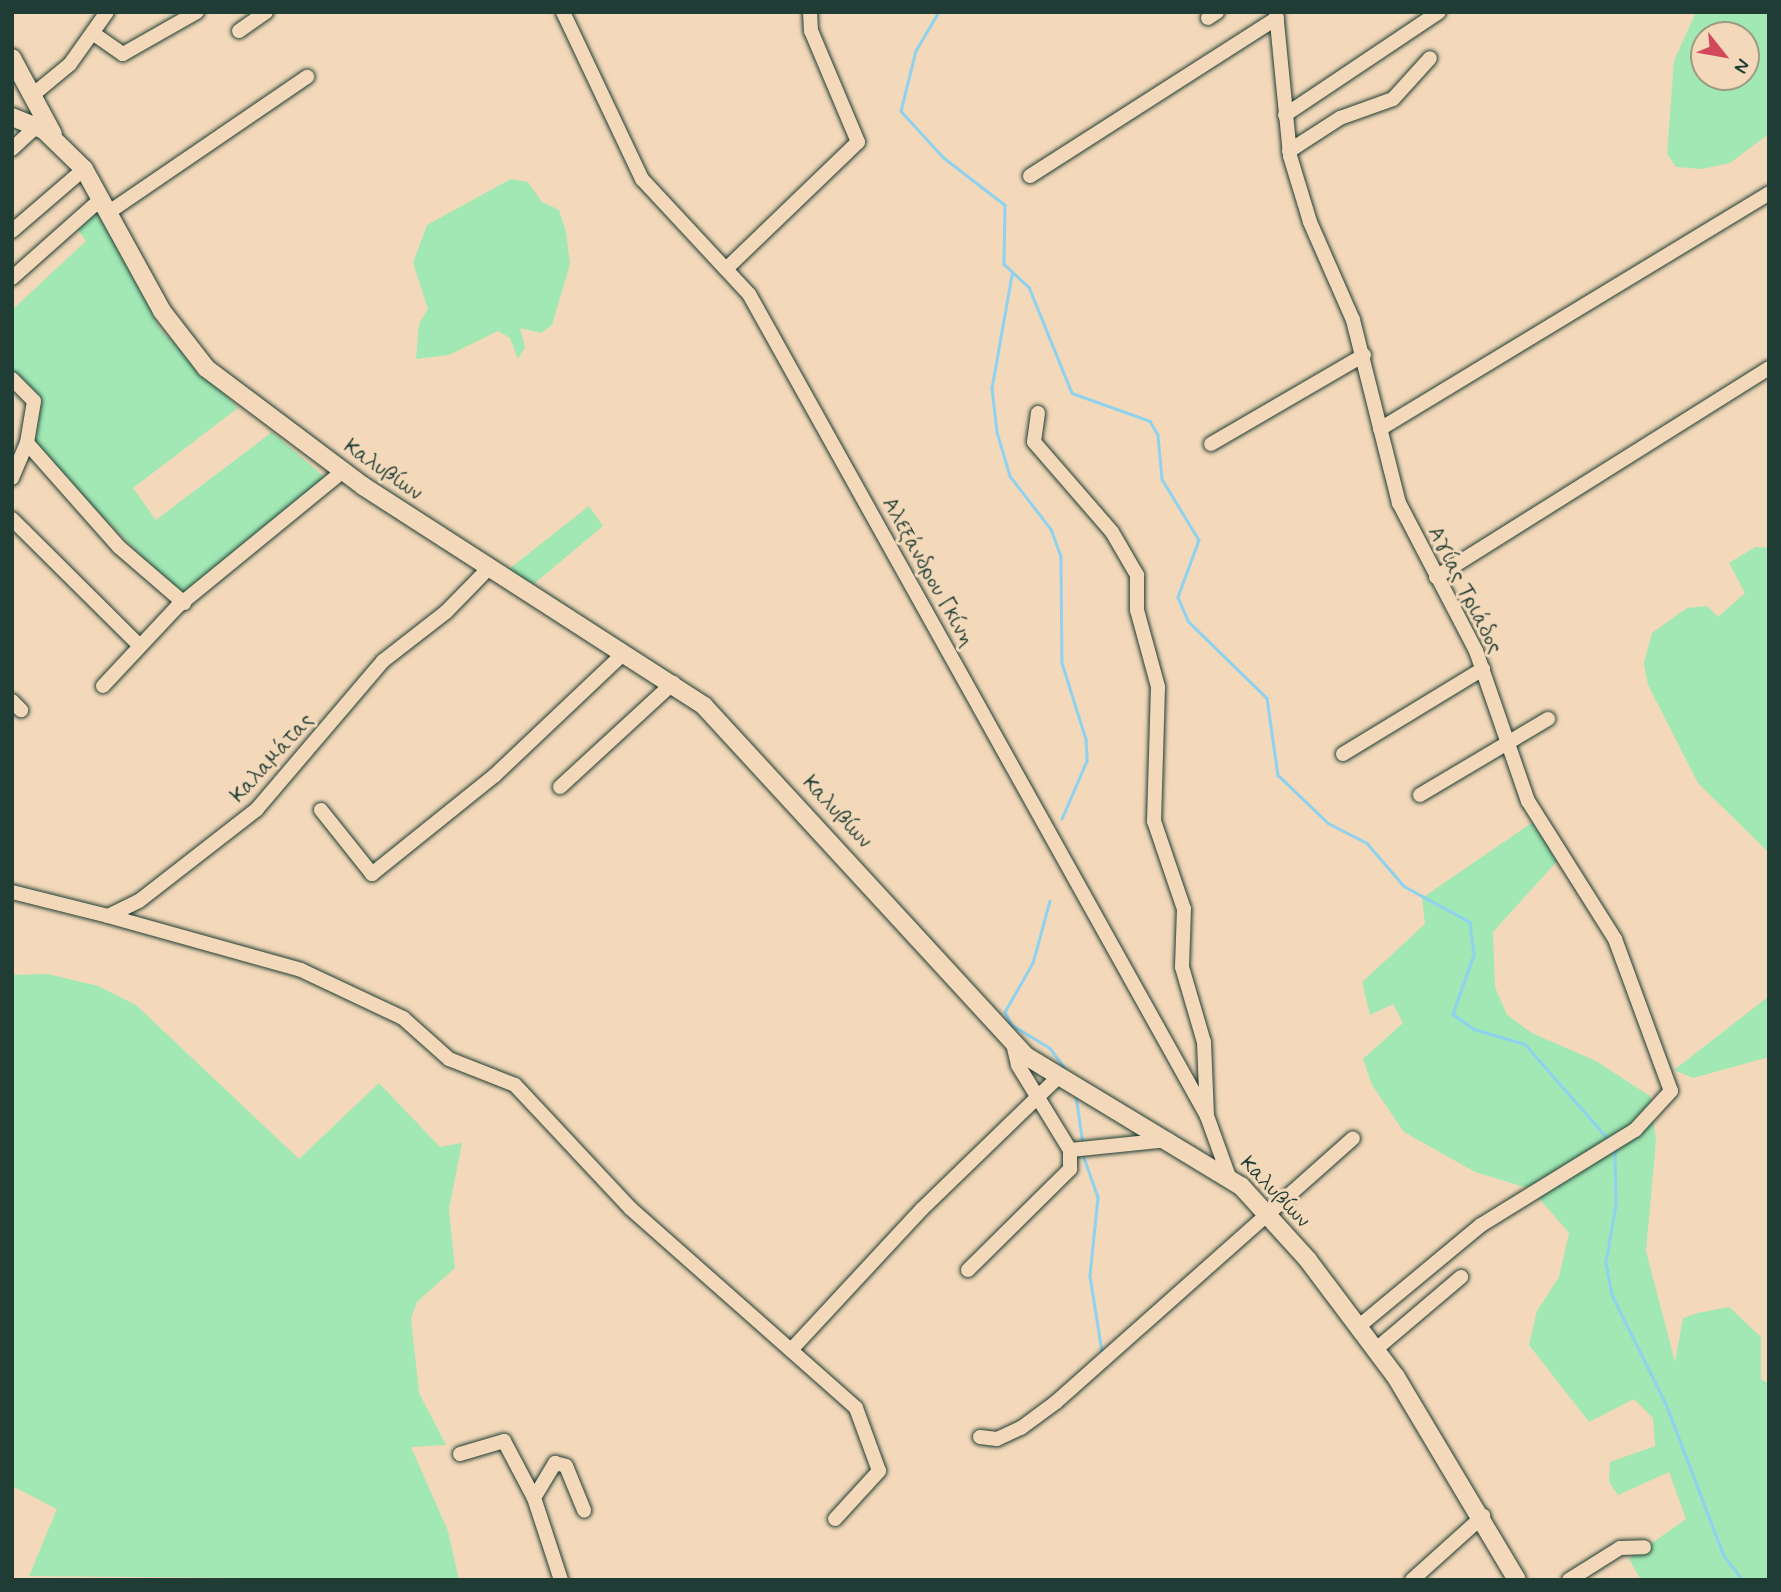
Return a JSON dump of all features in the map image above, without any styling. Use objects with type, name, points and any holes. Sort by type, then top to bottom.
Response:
[{"type":"main road","name":"Καλυβίων","points":[[12,58],[58,142]]},
{"type":"main road","points":[[12,89],[34,94],[31,116],[23,121]]},
{"type":"main road","name":"Καλυβίων","points":[[23,121],[58,142],[85,169],[162,311],[206,368],[343,471],[489,568],[673,683],[722,721],[1013,1043],[1067,1084],[1228,1174],[1268,1216],[1358,1326],[1483,1516],[1517,1580]]},
{"type":"street","points":[[34,94],[94,34],[107,12]]},
{"type":"street","points":[[94,34],[123,54],[197,12]]},
{"type":"street","points":[[239,31],[266,12]]},
{"type":"street","name":"Αλεξάνδρου Γκίνη","points":[[563,12],[642,179],[749,293],[1207,1116],[1228,1174]]},
{"type":"street","points":[[726,269],[858,142],[814,38],[810,12]]},
{"type":"street","points":[[1284,115],[1439,12]]},
{"type":"street","points":[[1030,176],[1276,15]]},
{"type":"street","name":"Αγίας Τριάδος","points":[[1276,15],[1289,151],[1310,222],[1364,355],[1399,503],[1483,669],[1506,744],[1528,801],[1615,939],[1643,1028],[1670,1077],[1671,1091],[1656,1114],[1593,1154],[1534,1197],[1481,1225],[1358,1326]]},
{"type":"street","points":[[1289,151],[1340,118],[1393,99],[1430,58]]},
{"type":"street","points":[[12,278],[105,205],[307,77]]},
{"type":"street","points":[[12,149],[23,121]]},
{"type":"street","points":[[12,231],[85,169]]},
{"type":"street","points":[[1380,429],[1769,193]]},
{"type":"street","points":[[1211,444],[1364,355]]},
{"type":"street","points":[[1437,577],[1769,368]]},
{"type":"street","points":[[12,379],[34,401],[27,443],[12,478]]},
{"type":"street","points":[[1038,413],[1034,442],[1112,532],[1137,575],[1137,610],[1158,687],[1154,821],[1184,909],[1182,967],[1204,1042],[1207,1116]]},
{"type":"street","points":[[27,443],[119,547],[184,603]]},
{"type":"street","points":[[103,686],[139,645],[184,603],[343,471]]},
{"type":"street","points":[[12,519],[139,645]]},
{"type":"street","name":"Καλαμάτας","points":[[108,916],[180,872],[257,809],[383,661],[446,612],[489,568]]},
{"type":"street","points":[[321,810],[372,874],[495,775],[624,653]]},
{"type":"street","points":[[1343,754],[1483,669]]},
{"type":"street","points":[[560,787],[673,683]]},
{"type":"street","points":[[1420,795],[1548,719]]},
{"type":"street","points":[[12,892],[301,970],[403,1018],[449,1059],[515,1085],[629,1208],[753,1323],[791,1350],[856,1408],[879,1471],[835,1519]]},
{"type":"street","points":[[1013,1043],[1039,1101],[1080,1151]]},
{"type":"street","points":[[791,1350],[922,1209],[1039,1101],[1067,1084]]},
{"type":"street","points":[[979,1437],[997,1439],[1021,1428],[1056,1402],[1353,1138]]},
{"type":"street","points":[[1080,1151],[1170,1140]]},
{"type":"street","points":[[968,1270],[1063,1179],[1080,1151]]},
{"type":"street","points":[[1375,1350],[1461,1278]]},
{"type":"street","points":[[460,1454],[504,1441],[534,1498],[561,1580]]},
{"type":"street","points":[[534,1498],[555,1463],[566,1466],[584,1510]]},
{"type":"street","points":[[1412,1580],[1483,1516]]},
{"type":"street","points":[[1569,1580],[1608,1553],[1644,1547]]},
{"type":"green space","points":[[1696,12],[1769,12],[1769,134],[1730,163],[1702,169],[1676,167],[1667,154],[1674,61],[1690,25],[1690,91],[1760,91],[1760,21],[1692,21]]},
{"type":"green space","points":[[511,179],[528,182],[542,202],[559,210],[566,232],[570,264],[552,325],[541,333],[520,328],[525,347],[518,359],[510,338],[498,331],[449,355],[416,359],[419,324],[428,309],[413,263],[427,225]]},
{"type":"green space","points":[[98,209],[160,329],[238,408],[133,488],[156,520],[272,432],[323,476],[313,495],[185,600],[30,443],[38,400],[12,376],[12,310],[86,241],[77,228]]},
{"type":"green space","points":[[589,506],[603,526],[529,588],[505,572]]},
{"type":"green space","points":[[1755,547],[1769,548],[1769,853],[1698,783],[1648,685],[1644,663],[1652,633],[1687,608],[1707,606],[1718,617],[1745,593],[1729,563]]},
{"type":"green space","points":[[1533,822],[1559,859],[1493,932],[1495,987],[1507,1015],[1532,1033],[1596,1061],[1650,1096],[1656,1141],[1646,1251],[1675,1362],[1683,1318],[1698,1313],[1729,1307],[1761,1337],[1761,1379],[1769,1384],[1769,1580],[1641,1580],[1629,1559],[1686,1519],[1669,1472],[1618,1495],[1609,1482],[1610,1462],[1655,1446],[1653,1418],[1634,1399],[1589,1422],[1529,1345],[1537,1311],[1559,1277],[1569,1233],[1531,1189],[1475,1172],[1404,1132],[1372,1085],[1363,1059],[1403,1023],[1393,1004],[1370,1015],[1362,982],[1425,924],[1422,898]]},
{"type":"green space","points":[[48,974],[98,986],[136,1005],[299,1159],[379,1083],[440,1147],[462,1143],[449,1209],[455,1268],[417,1302],[411,1318],[419,1393],[446,1445],[411,1447],[448,1531],[459,1580],[29,1576],[57,1509],[12,1486],[12,975]]},
{"type":"green space","points":[[1769,996],[1769,1057],[1693,1078],[1674,1070]]},
{"type":"waterway","points":[[939,12],[916,51],[901,111],[943,157],[1005,205],[1004,264],[1029,287],[1072,393],[1150,421],[1158,435],[1162,479],[1199,540],[1178,597],[1188,621],[1267,698],[1278,775],[1328,823],[1367,843],[1404,886],[1470,922],[1474,955],[1453,1014],[1474,1029],[1525,1044],[1610,1141]]},
{"type":"waterway","points":[[1012,275],[992,388],[997,432],[1010,476],[1051,529],[1061,556],[1062,663],[1086,739],[1087,761],[1062,819]]},
{"type":"waterway","points":[[1050,901],[1033,963],[1005,1012],[1012,1025],[1050,1048],[1068,1073]]},
{"type":"waterway","points":[[1076,1096],[1083,1144]]},
{"type":"waterway","points":[[1615,1150],[1616,1205],[1606,1263],[1612,1295],[1666,1404],[1724,1556],[1743,1580]]},
{"type":"waterway","points":[[1083,1155],[1098,1197],[1090,1276],[1102,1352]]}]
